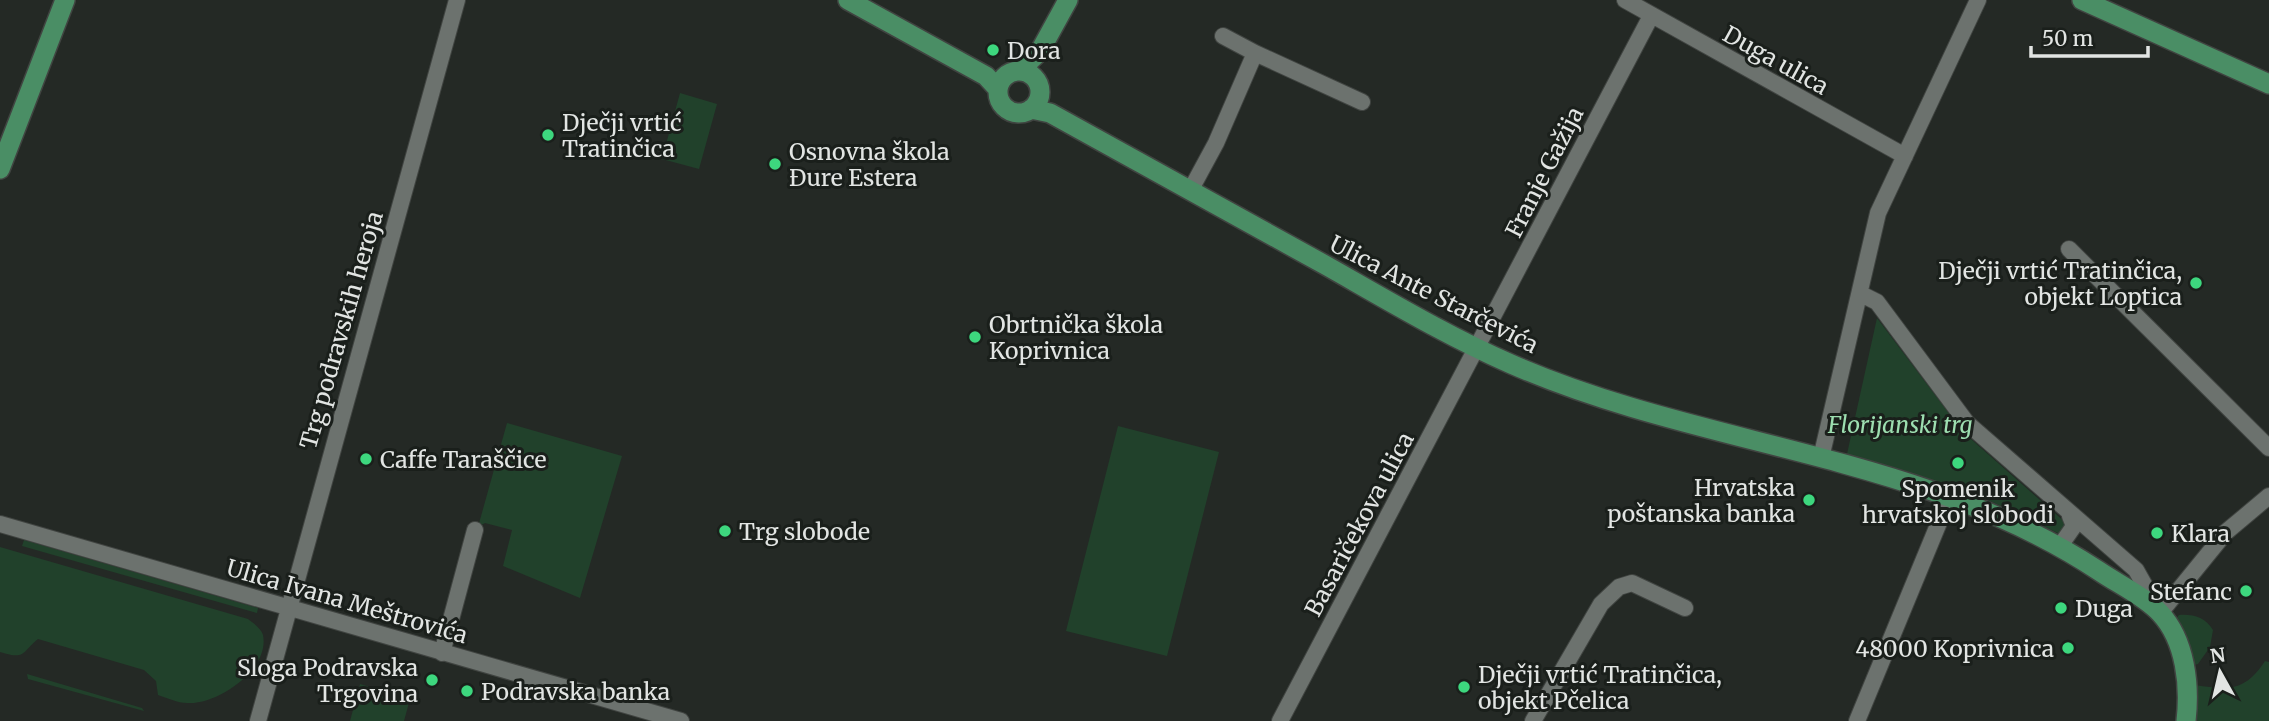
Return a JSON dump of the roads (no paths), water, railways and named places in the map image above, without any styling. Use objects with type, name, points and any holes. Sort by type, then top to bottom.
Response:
[{"type":"main road","points":[[0,169],[65,0]]},
{"type":"main road","points":[[848,0],[1008,78],[1038,84],[1040,107],[1018,113],[1005,108],[998,96],[1008,78],[1040,51],[1068,0]]},
{"type":"main road","points":[[2082,0],[2269,84]]},
{"type":"main road","name":"Ulica Ante Starčevića","points":[[1040,107],[1477,348],[1592,394],[1821,458]]},
{"type":"main road","points":[[1821,458],[1950,496],[1989,511],[2060,547],[2160,613],[2186,672],[2189,690],[2186,721]]},
{"type":"street","name":"Trg podravskih heroja","points":[[258,721],[457,0]]},
{"type":"street","name":"Duga ulica","points":[[1625,0],[1905,156]]},
{"type":"street","points":[[1821,458],[1878,213],[1978,0]]},
{"type":"street","name":"Franje Gažija","points":[[1477,348],[1651,16]]},
{"type":"street","points":[[1223,36],[1362,103]]},
{"type":"street","points":[[1190,191],[1227,122],[1255,53]]},
{"type":"street","points":[[2069,249],[2269,448]]},
{"type":"street","points":[[1861,294],[1877,302],[1967,424],[2070,516],[2136,570],[2158,604],[2160,613]]},
{"type":"street","name":"Basaričekova ulica","points":[[1280,721],[1477,348]]},
{"type":"street","points":[[1857,721],[1950,496]]},
{"type":"street","points":[[2160,613],[2226,532],[2269,496]]},
{"type":"street","points":[[2060,547],[2074,526],[2070,516]]},
{"type":"street","name":"Ulica Ivana Meštrovića","points":[[0,524],[442,653],[650,717],[681,721]]},
{"type":"street","points":[[442,653],[475,530]]},
{"type":"street","points":[[1533,721],[1608,594],[1632,583],[1685,608]]},
{"type":"place","name":"Dora","points":[[993,50]]},
{"type":"place","name":"Dječji vrtić Tratinčica","points":[[548,135]]},
{"type":"place","name":"Osnovna škola Đure Estera","points":[[775,164]]},
{"type":"place","name":"Dječji vrtić Tratinčica, objekt Loptica","points":[[2196,283]]},
{"type":"place","name":"Obrtnička škola Koprivnica","points":[[975,337]]},
{"type":"place","name":"Caffe Taraščice","points":[[366,459]]},
{"type":"place","name":"Spomenik hrvatskoj slobodi","points":[[1958,463]]},
{"type":"place","name":"Hrvatska poštanska banka","points":[[1809,500]]},
{"type":"place","name":"Trg slobode","points":[[725,531]]},
{"type":"place","name":"Klara","points":[[2157,533]]},
{"type":"place","name":"Stefanc","points":[[2246,591]]},
{"type":"place","name":"Duga","points":[[2061,608]]},
{"type":"place","name":"48000 Koprivnica","points":[[2068,648]]},
{"type":"place","name":"Sloga Podravska Trgovina","points":[[432,680]]},
{"type":"place","name":"Dječji vrtić Tratinčica, objekt Pčelica","points":[[1464,687]]},
{"type":"place","name":"Podravska banka","points":[[467,691]]},
{"type":"park label","name":"Florijanski trg","points":[[1900,424]]}]
